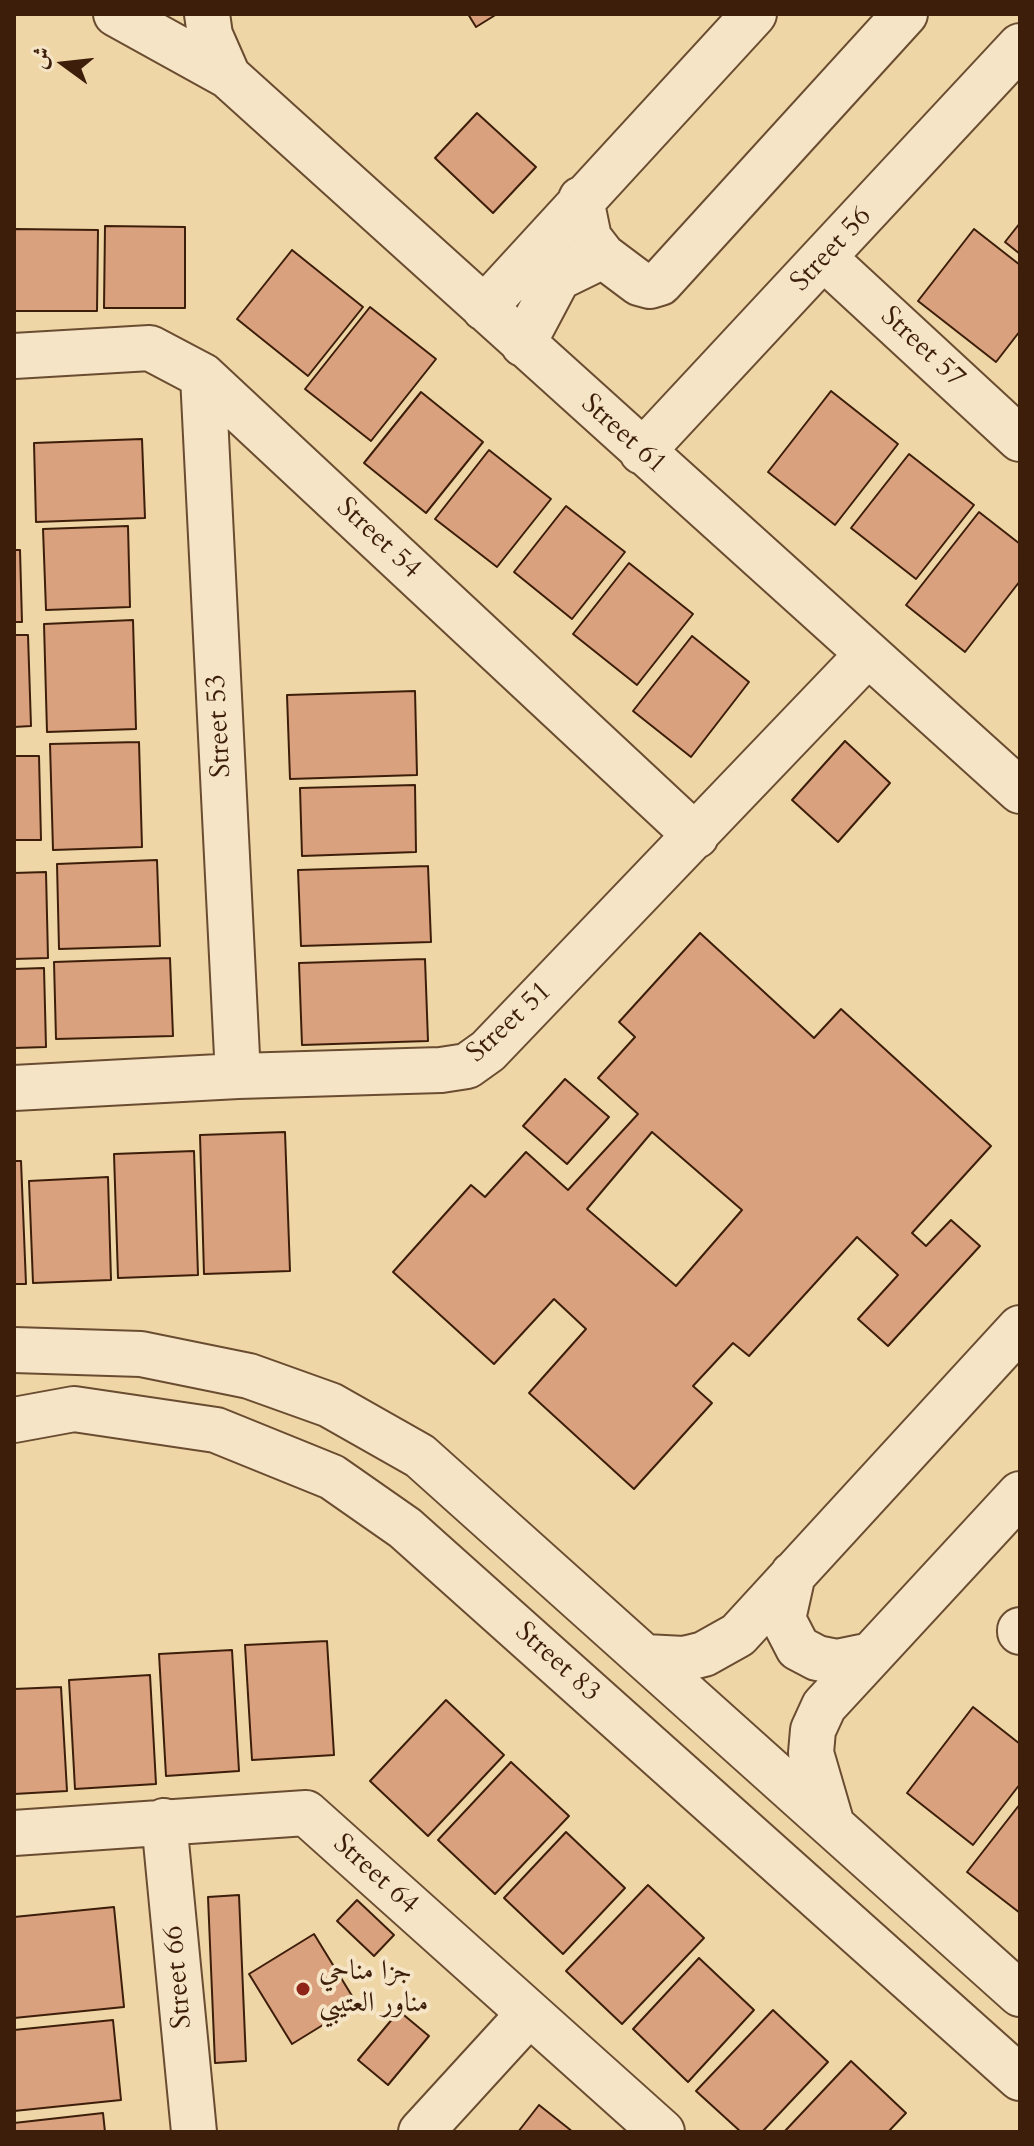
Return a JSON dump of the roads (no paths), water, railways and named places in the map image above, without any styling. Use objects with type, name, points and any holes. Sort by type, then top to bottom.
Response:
[{"type":"street","name":"Street 61","points":[[116,14],[228,76],[1020,791]]},
{"type":"street","name":"Street 61","points":[[207,14],[210,35],[228,76]]},
{"type":"street","points":[[484,308],[754,14]]},
{"type":"street","points":[[581,199],[589,238],[603,256],[639,283],[650,286],[660,283],[905,14]]},
{"type":"street","name":"Street 56","points":[[642,452],[1020,46]]},
{"type":"street","points":[[523,344],[558,278],[603,256]]},
{"type":"street","name":"Street 57","points":[[824,258],[1020,439]]},
{"type":"street","name":"Street 54","points":[[14,356],[150,348],[203,376],[696,836]]},
{"type":"street","name":"Street 53","points":[[203,376],[238,1076]]},
{"type":"street","name":"Street 51","points":[[14,1088],[238,1076],[441,1070],[467,1066],[488,1051],[868,654]]},
{"type":"street","points":[[645,1657],[684,1659],[720,1646],[738,1635],[1020,1328]]},
{"type":"street","points":[[14,1350],[141,1354],[249,1376],[330,1405],[420,1456],[1020,1994]]},
{"type":"street","name":"Street 83","points":[[14,1420],[74,1409],[216,1430],[332,1477],[405,1528],[1020,2078]]},
{"type":"street","points":[[832,1825],[813,1767],[813,1730],[824,1706],[1020,1494]]},
{"type":"street","points":[[793,1574],[783,1619],[798,1648],[817,1658],[837,1662],[871,1655]]},
{"type":"street","name":"Street 64","points":[[14,1833],[306,1813],[662,2132]]},
{"type":"street","name":"Street 66","points":[[164,1821],[194,2132]]},
{"type":"street","points":[[421,2132],[528,2015]]},
{"type":"place","name":"جزا مناحي مناور العتيبي","points":[[303,1989]]}]
